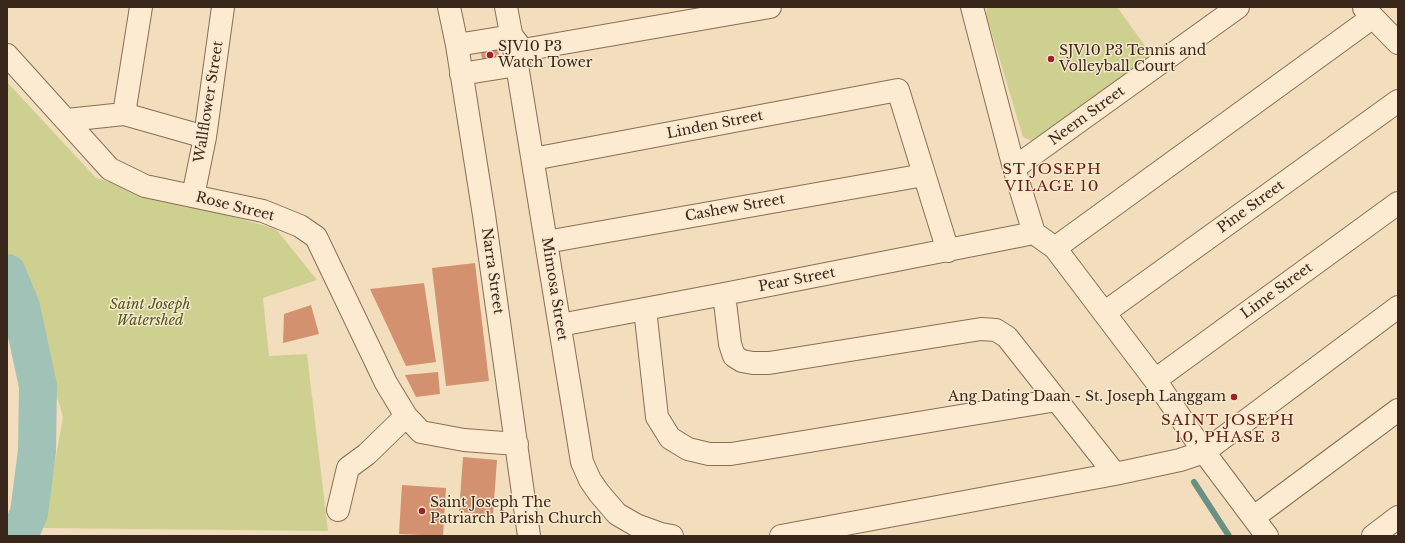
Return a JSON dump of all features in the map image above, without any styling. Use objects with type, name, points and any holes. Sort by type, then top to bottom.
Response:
[{"type":"street","points":[[124,114],[141,7]]},
{"type":"street","name":"Wallflower Street","points":[[193,196],[205,137],[223,7]]},
{"type":"street","name":"Narra Street","points":[[449,7],[457,45],[484,215],[529,536]]},
{"type":"street","name":"Mimosa Street","points":[[506,7],[517,50],[546,242],[582,462],[598,493],[617,514],[636,525],[667,535]]},
{"type":"street","points":[[461,74],[517,50],[770,7]]},
{"type":"street","points":[[972,7],[1014,168],[1034,233],[1055,248],[1155,380],[1204,452],[1267,536]]},
{"type":"street","name":"Neem Street","points":[[1014,168],[1238,7]]},
{"type":"street","points":[[1055,248],[1368,12],[1398,43]]},
{"type":"street","points":[[457,45],[517,50]]},
{"type":"street","name":"Rose Street","points":[[7,55],[110,169],[145,186],[263,212],[300,226],[316,236],[386,383],[406,416],[421,432],[464,440],[517,444]]},
{"type":"street","name":"Linden Street","points":[[533,159],[898,90],[924,175]]},
{"type":"street","name":"Pine Street","points":[[1104,313],[1398,101]]},
{"type":"street","points":[[67,120],[124,114],[205,137]]},
{"type":"street","points":[[924,175],[948,251]]},
{"type":"street","name":"Cashew Street","points":[[546,242],[924,175]]},
{"type":"street","name":"Lime Street","points":[[1155,380],[1398,203]]},
{"type":"street","name":"Pear Street","points":[[560,325],[948,251],[1034,233]]},
{"type":"street","points":[[724,294],[730,344],[734,356],[742,361],[753,363],[769,363],[981,329],[996,330],[1007,337],[1115,474]]},
{"type":"street","points":[[781,536],[1115,474],[1180,460],[1204,452],[1398,307]]},
{"type":"street","points":[[645,309],[656,417],[670,438],[688,449],[708,454],[731,454],[1057,400]]},
{"type":"street","points":[[1254,517],[1398,410]]},
{"type":"street","points":[[338,510],[348,468],[377,444],[406,416]]},
{"type":"street","points":[[1373,536],[1398,517]]},
{"type":"green space","points":[[987,7],[1117,7],[1153,57],[1036,143],[1023,137],[986,14]]},
{"type":"green space","name":"Saint Joseph Watershed","points":[[7,82],[96,178],[276,229],[317,280],[263,298],[269,356],[307,354],[328,531],[43,528],[63,417],[20,271],[7,260]]},
{"type":"building","name":"SJV10 P3 Watch Tower","points":[[498,46],[500,60],[483,63],[480,49]]},
{"type":"building","points":[[475,263],[489,381],[446,386],[432,268]]},
{"type":"building","points":[[424,283],[436,362],[406,366],[370,289]]},
{"type":"building","points":[[311,305],[319,334],[283,343],[284,314]]},
{"type":"building","points":[[438,372],[440,394],[416,397],[405,375]]},
{"type":"building","points":[[463,457],[497,460],[493,515],[459,512]]},
{"type":"building","name":"Saint Joseph The Patriarch Parish Church","points":[[402,485],[446,488],[443,536],[399,534]]},
{"type":"waterway","points":[[7,273],[21,307],[38,386],[37,451],[29,513],[19,536]]},
{"type":"waterway","points":[[1194,482],[1229,536]]},
{"type":"place","name":"SJV10 P3 Watch Tower","points":[[490,55]]},
{"type":"place","name":"SJV10 P3 Tennis and Volleyball Court","points":[[1051,59]]},
{"type":"place","name":"Ang Dating Daan - St. Joseph Langgam","points":[[1234,397]]},
{"type":"place","name":"Saint Joseph The Patriarch Parish Church","points":[[422,511]]},
{"type":"district","name":"ST JOSEPH VILAGE 10","points":[[1052,178]]},
{"type":"district","name":"SAINT JOSEPH 10, PHASE 3","points":[[1228,430]]}]
